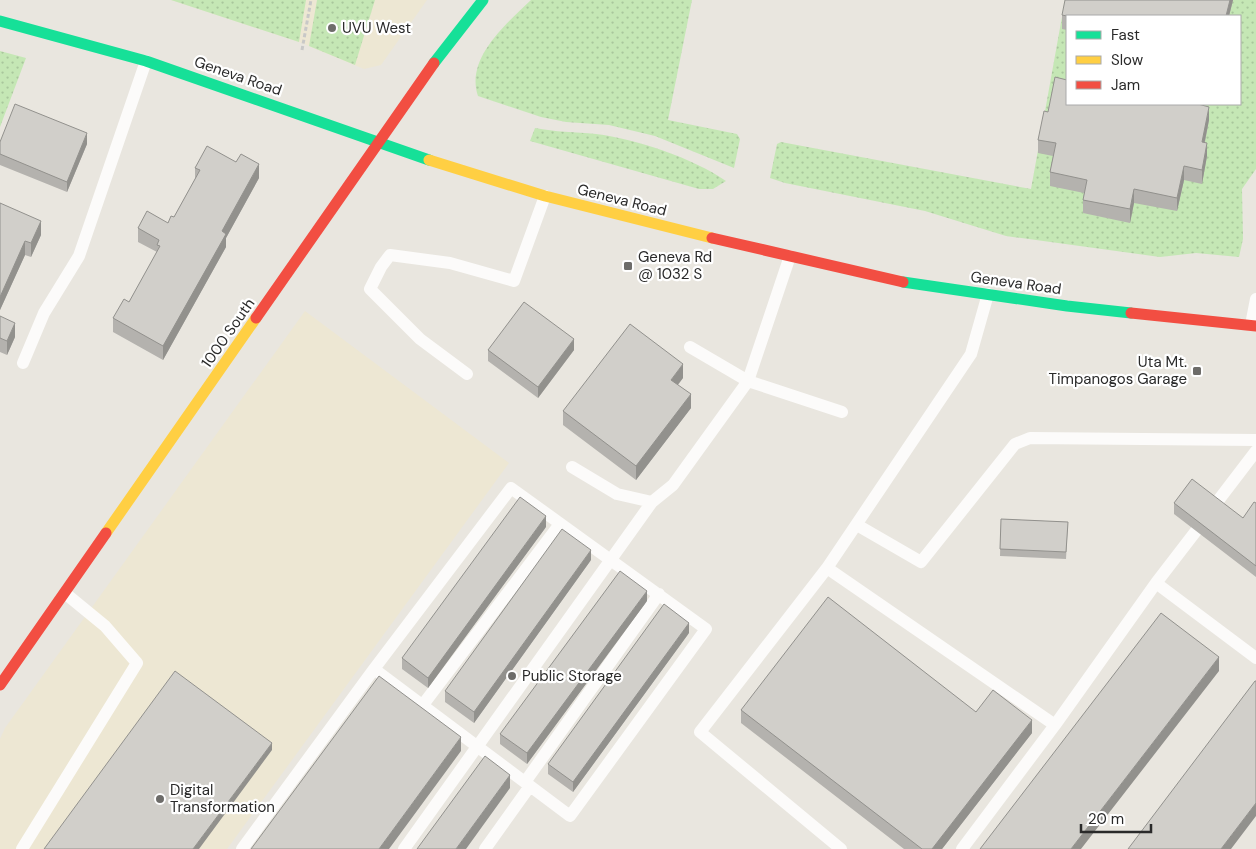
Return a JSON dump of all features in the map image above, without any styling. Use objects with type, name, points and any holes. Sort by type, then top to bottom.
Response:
[{"type":"main road","name":"1000 South","points":[[0,685],[66,594],[458,30],[484,0]]},
{"type":"main road","name":"Geneva Road","points":[[0,22],[146,61],[379,142],[545,196],[790,256],[918,285],[1067,306],[1254,326]]},
{"type":"lane","points":[[23,363],[44,313],[80,256],[146,61]]},
{"type":"lane","points":[[467,374],[420,339],[370,289],[380,267],[390,255],[450,263],[514,281],[545,196]]},
{"type":"lane","points":[[404,849],[652,502],[673,485],[748,381],[790,256]]},
{"type":"lane","points":[[841,849],[700,732],[828,568],[971,354],[988,294]]},
{"type":"lane","points":[[1254,326],[1256,299]]},
{"type":"lane","points":[[690,348],[748,381],[842,412]]},
{"type":"lane","points":[[857,525],[921,562],[1015,444],[1030,438],[1256,440]]},
{"type":"lane","points":[[1214,506],[1256,451]]},
{"type":"lane","points":[[572,468],[617,494],[652,502]]},
{"type":"lane","points":[[242,849],[374,669],[510,488],[706,629],[570,816],[374,669]]},
{"type":"lane","points":[[422,706],[560,524]]},
{"type":"lane","points":[[962,849],[1196,531]]},
{"type":"lane","points":[[828,568],[1055,725]]},
{"type":"lane","points":[[1156,583],[1256,658]]},
{"type":"lane","points":[[22,849],[137,663],[105,626],[66,594]]},
{"type":"lane","points":[[485,849],[658,594]]},
{"type":"path","points":[[302,50],[311,0]]},
{"type":"shaded area","name":"UVU West","points":[[171,0],[427,0],[381,65],[364,69],[299,42]]},
{"type":"shaded area","points":[[305,311],[509,463],[227,849],[0,849],[0,739],[5,728]]},
{"type":"green space","points":[[171,0],[306,0],[299,42]]},
{"type":"green space","points":[[317,0],[375,0],[355,65],[309,46]]},
{"type":"green space","points":[[531,0],[692,0],[668,120],[737,134],[740,139],[734,168],[655,136],[609,125],[566,122],[541,117],[478,96],[477,68],[483,55],[500,30]]},
{"type":"green space","points":[[1065,0],[1256,0],[1256,169],[1242,189],[1243,239],[1239,257],[1196,253],[1160,257],[1006,236],[925,211],[785,183],[770,178],[777,144],[781,142],[1031,189]]},
{"type":"green space","points":[[0,51],[26,58],[0,127]]},
{"type":"green space","points":[[535,128],[596,134],[629,140],[681,157],[726,181],[713,189],[699,189],[530,141]]},
{"type":"building","points":[[1065,0],[1230,0],[1226,15],[1062,15]]},
{"type":"building","points":[[1055,77],[1066,80],[1066,105],[1202,105],[1209,107],[1202,142],[1207,143],[1202,170],[1184,166],[1177,198],[1134,189],[1130,209],[1083,200],[1087,180],[1050,172],[1056,143],[1038,140],[1044,111],[1048,112]]},
{"type":"building","points":[[15,104],[87,133],[67,182],[0,154],[0,142]]},
{"type":"building","points":[[207,146],[236,162],[241,154],[259,164],[222,231],[226,234],[163,346],[113,318],[124,299],[129,302],[160,246],[157,245],[159,240],[138,228],[147,211],[168,223],[171,216],[174,217],[200,170],[195,168]]},
{"type":"building","points":[[0,203],[41,221],[31,243],[25,241],[0,297]]},
{"type":"building","points":[[524,302],[574,339],[538,387],[488,350]]},
{"type":"building","points":[[0,316],[15,323],[7,341],[0,338]]},
{"type":"building","points":[[630,324],[683,364],[671,380],[691,394],[636,466],[563,411]]},
{"type":"building","points":[[1192,479],[1243,518],[1254,502],[1256,503],[1256,566],[1174,503]]},
{"type":"building","points":[[520,497],[546,516],[428,678],[402,658]]},
{"type":"building","points":[[1001,519],[1068,522],[1066,552],[1000,549]]},
{"type":"building","points":[[562,529],[591,550],[474,712],[445,691]]},
{"type":"building","points":[[620,571],[647,591],[527,753],[500,734]]},
{"type":"building","points":[[828,597],[976,712],[993,690],[1032,720],[932,849],[922,849],[741,710]]},
{"type":"building","points":[[664,604],[689,623],[573,782],[548,764]]},
{"type":"building","points":[[1161,613],[1219,657],[1071,849],[980,849]]},
{"type":"building","name":"Digital Transformation","points":[[175,671],[272,743],[193,849],[44,849]]},
{"type":"building","points":[[379,676],[461,737],[379,849],[251,849]]},
{"type":"building","points":[[1255,681],[1256,803],[1221,849],[1128,849]]},
{"type":"building","points":[[485,756],[510,775],[456,849],[417,849]]},
{"type":"traffic: fast","points":[[434,63],[483,0]]},
{"type":"traffic: fast","points":[[0,21],[146,61],[429,160]]},
{"type":"traffic: fast","points":[[903,282],[1067,306],[1131,313]]},
{"type":"traffic: slow","points":[[429,160],[545,196],[712,238]]},
{"type":"traffic: slow","points":[[106,533],[256,318]]},
{"type":"traffic: jam","points":[[256,318],[434,63]]},
{"type":"traffic: jam","points":[[712,238],[903,282]]},
{"type":"traffic: jam","points":[[1131,313],[1256,326]]},
{"type":"traffic: jam","points":[[0,685],[106,533]]},
{"type":"place","name":"UVU West","points":[[332,28]]},
{"type":"place","name":"Geneva Rd @ 1032 S","points":[[628,266]]},
{"type":"place","name":"Uta Mt. Timpanogos Garage","points":[[1197,371]]},
{"type":"place","name":"Public Storage","points":[[512,676]]},
{"type":"place","name":"Digital Transformation","points":[[160,799]]}]
